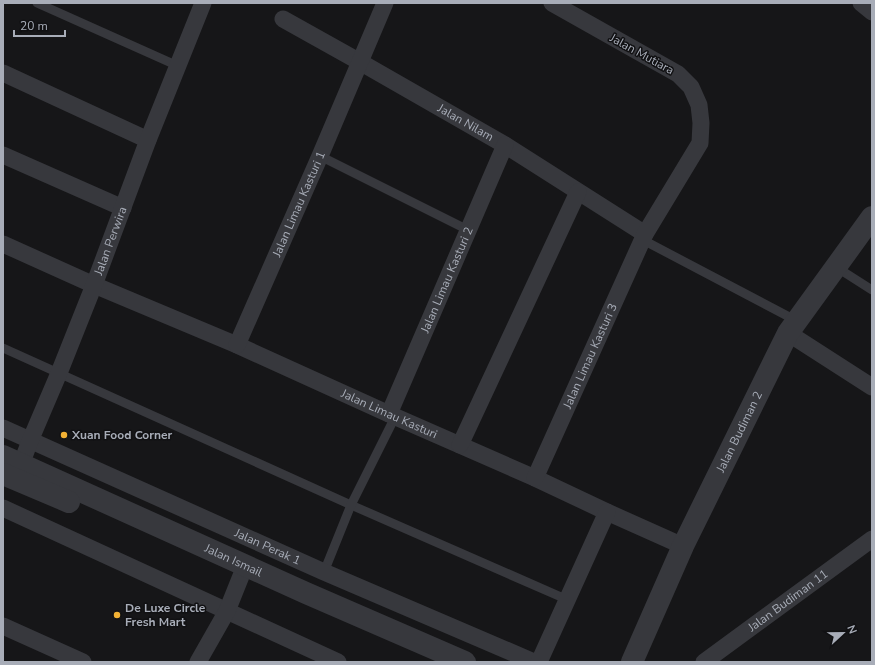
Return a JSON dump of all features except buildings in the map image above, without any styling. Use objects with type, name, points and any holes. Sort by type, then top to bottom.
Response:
[{"type":"street","name":"Jalan Perwira","points":[[11,468],[30,440],[59,373],[94,285],[148,140],[203,3]]},
{"type":"street","name":"Jalan Limau Kasturi 1","points":[[237,345],[385,3]]},
{"type":"street","name":"Jalan Mutiara","points":[[552,3],[678,74],[691,87],[699,106],[701,123],[700,143],[644,237]]},
{"type":"street","points":[[861,3],[872,12]]},
{"type":"street","name":"Jalan Nilam","points":[[283,19],[505,145],[644,237]]},
{"type":"street","points":[[3,73],[148,140]]},
{"type":"street","name":"Jalan Limau Kasturi 2","points":[[392,415],[468,230],[505,145]]},
{"type":"street","points":[[3,155],[123,208]]},
{"type":"street","points":[[460,445],[578,192]]},
{"type":"street","name":"Jalan Budiman 2","points":[[632,662],[683,546],[792,327],[872,217]]},
{"type":"street","name":"Jalan Limau Kasturi 3","points":[[535,478],[644,237]]},
{"type":"street","name":"Jalan Limau Kasturi","points":[[3,244],[94,285],[237,345],[683,546]]},
{"type":"street","points":[[792,327],[872,386]]},
{"type":"street","name":"Jalan Perak 1","points":[[3,428],[324,572],[534,662]]},
{"type":"street","name":"Jalan Ismail","points":[[11,468],[243,572],[433,662]]},
{"type":"street","points":[[3,508],[338,662]]},
{"type":"street","points":[[539,662],[607,512]]},
{"type":"street","name":"Jalan Budiman 11","points":[[704,662],[872,539]]},
{"type":"street","points":[[198,662],[227,611],[243,572]]},
{"type":"street","name":"Jalan Ismail","points":[[243,572],[465,662]]},
{"type":"street","points":[[3,626],[83,662]]},
{"type":"lane","points":[[38,3],[178,66]]},
{"type":"lane","points":[[320,156],[468,230]]},
{"type":"lane","points":[[644,237],[792,327]]},
{"type":"lane","points":[[836,267],[872,290]]},
{"type":"lane","points":[[3,348],[351,505],[568,600]]},
{"type":"lane","points":[[324,572],[351,505],[392,415]]},
{"type":"place","name":"Xuan Food Corner","points":[[64,435]]},
{"type":"place","name":"De Luxe Circle Fresh Mart","points":[[117,615]]}]
